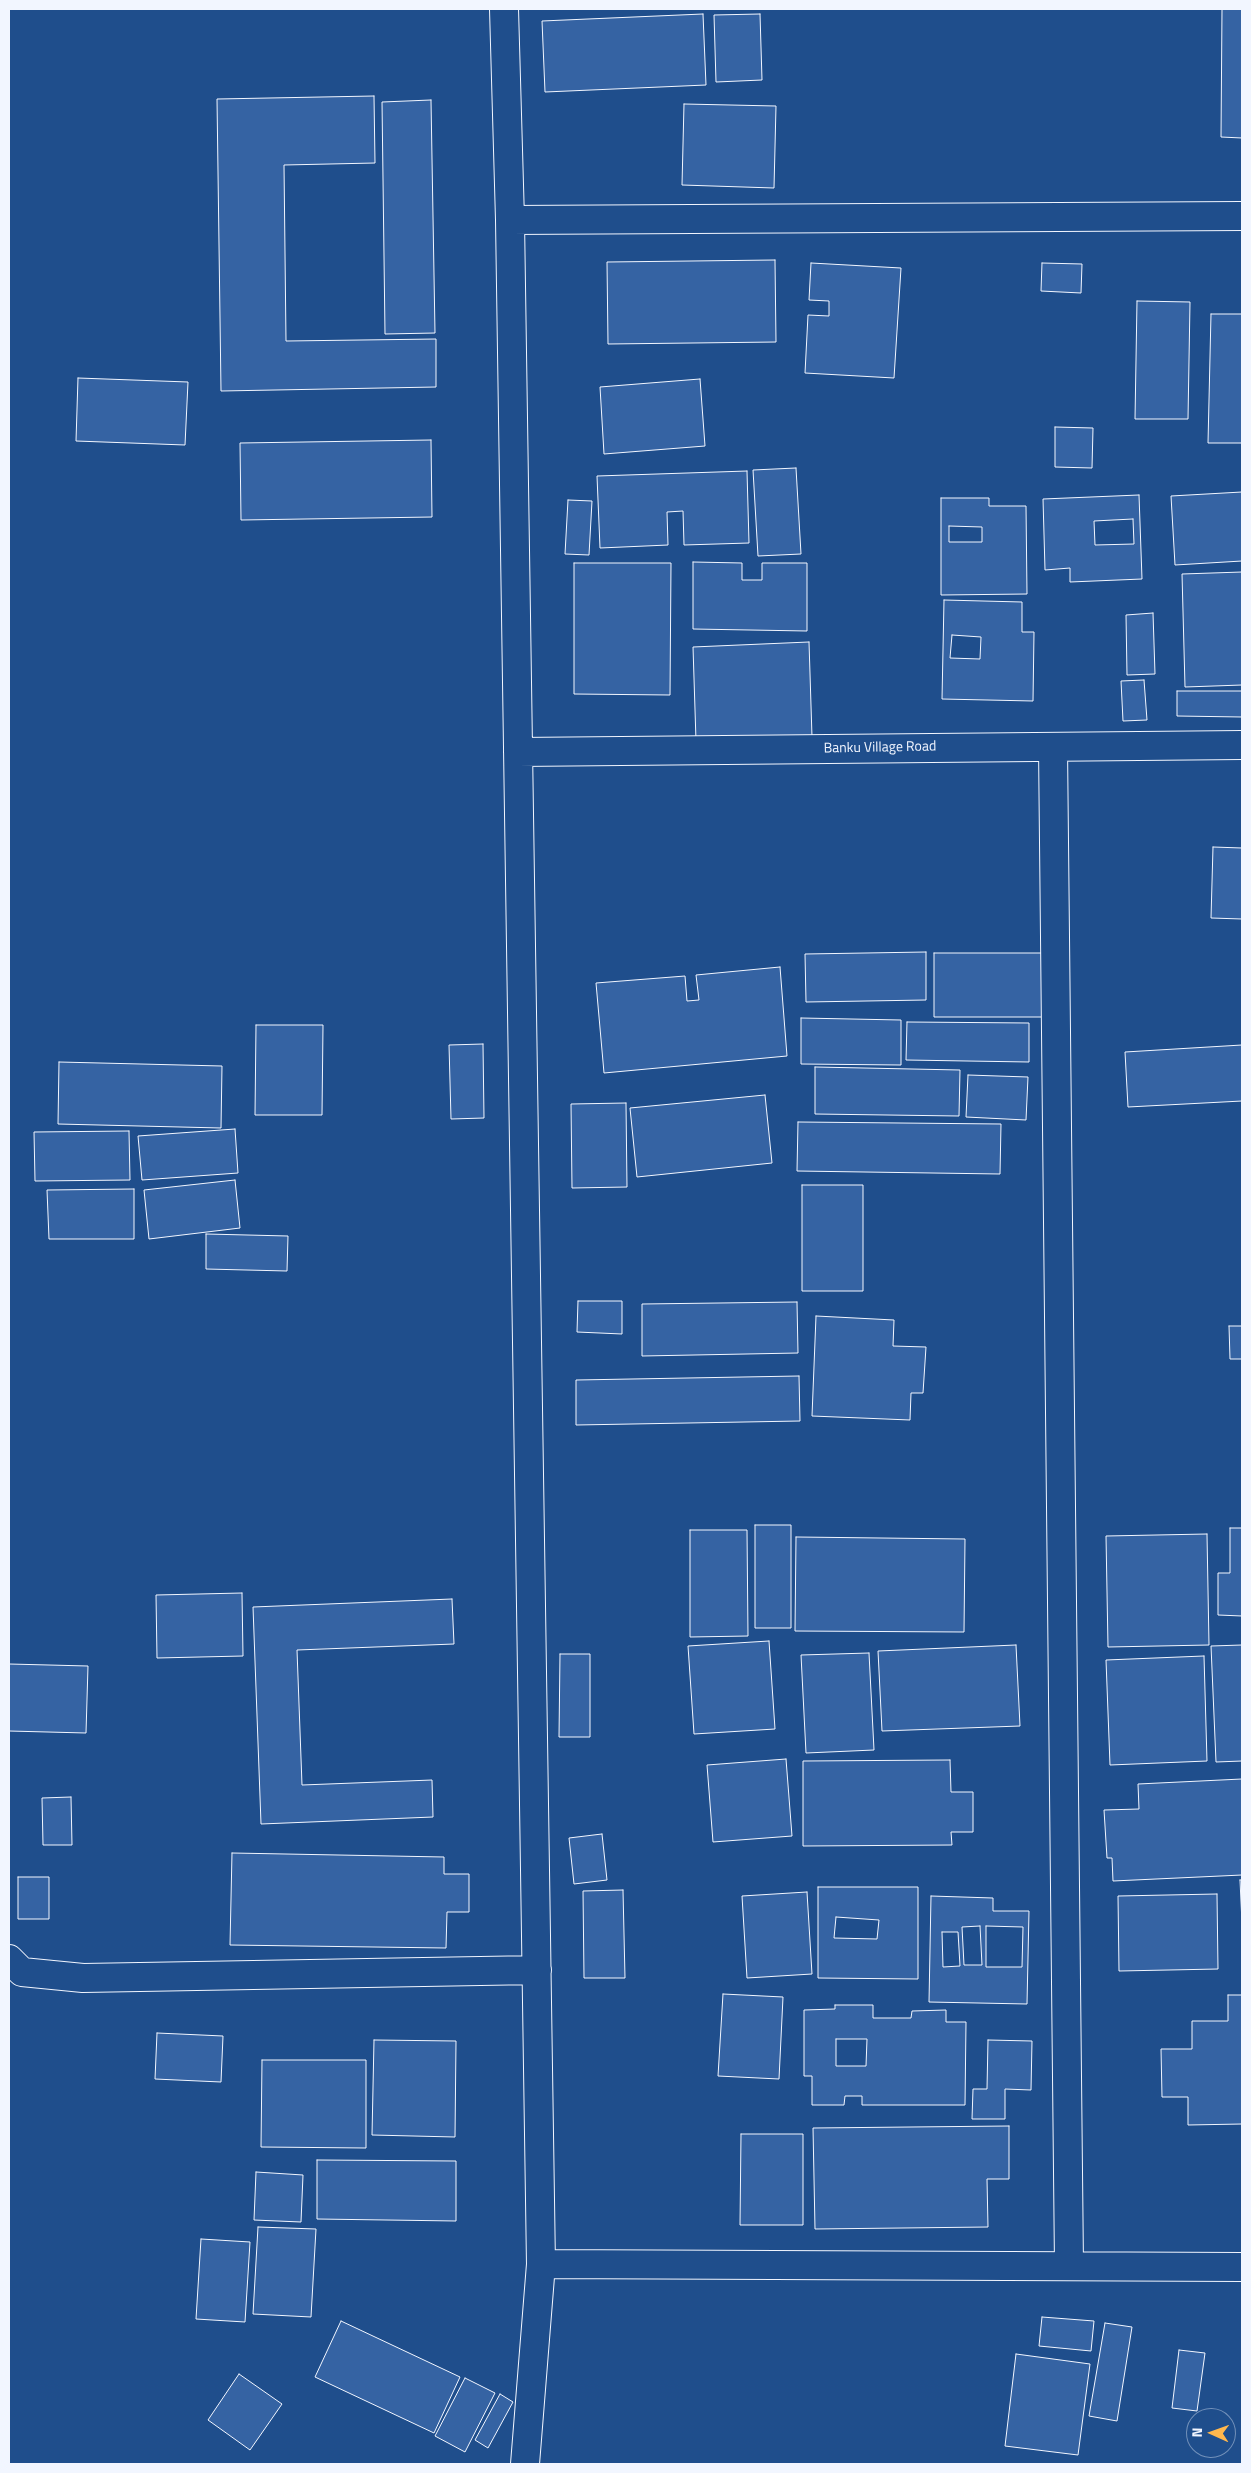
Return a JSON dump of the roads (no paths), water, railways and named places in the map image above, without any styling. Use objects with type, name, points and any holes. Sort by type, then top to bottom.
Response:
[{"type":"street","points":[[504,9],[510,220],[541,2264],[525,2464]]},
{"type":"street","points":[[510,220],[1242,216]]},
{"type":"street","name":"Banku Village Road","points":[[518,752],[1242,745]]},
{"type":"street","points":[[1053,747],[1069,2266]]},
{"type":"street","points":[[9,1959],[22,1972],[83,1978],[537,1970]]},
{"type":"street","points":[[541,2264],[1242,2267]]}]
